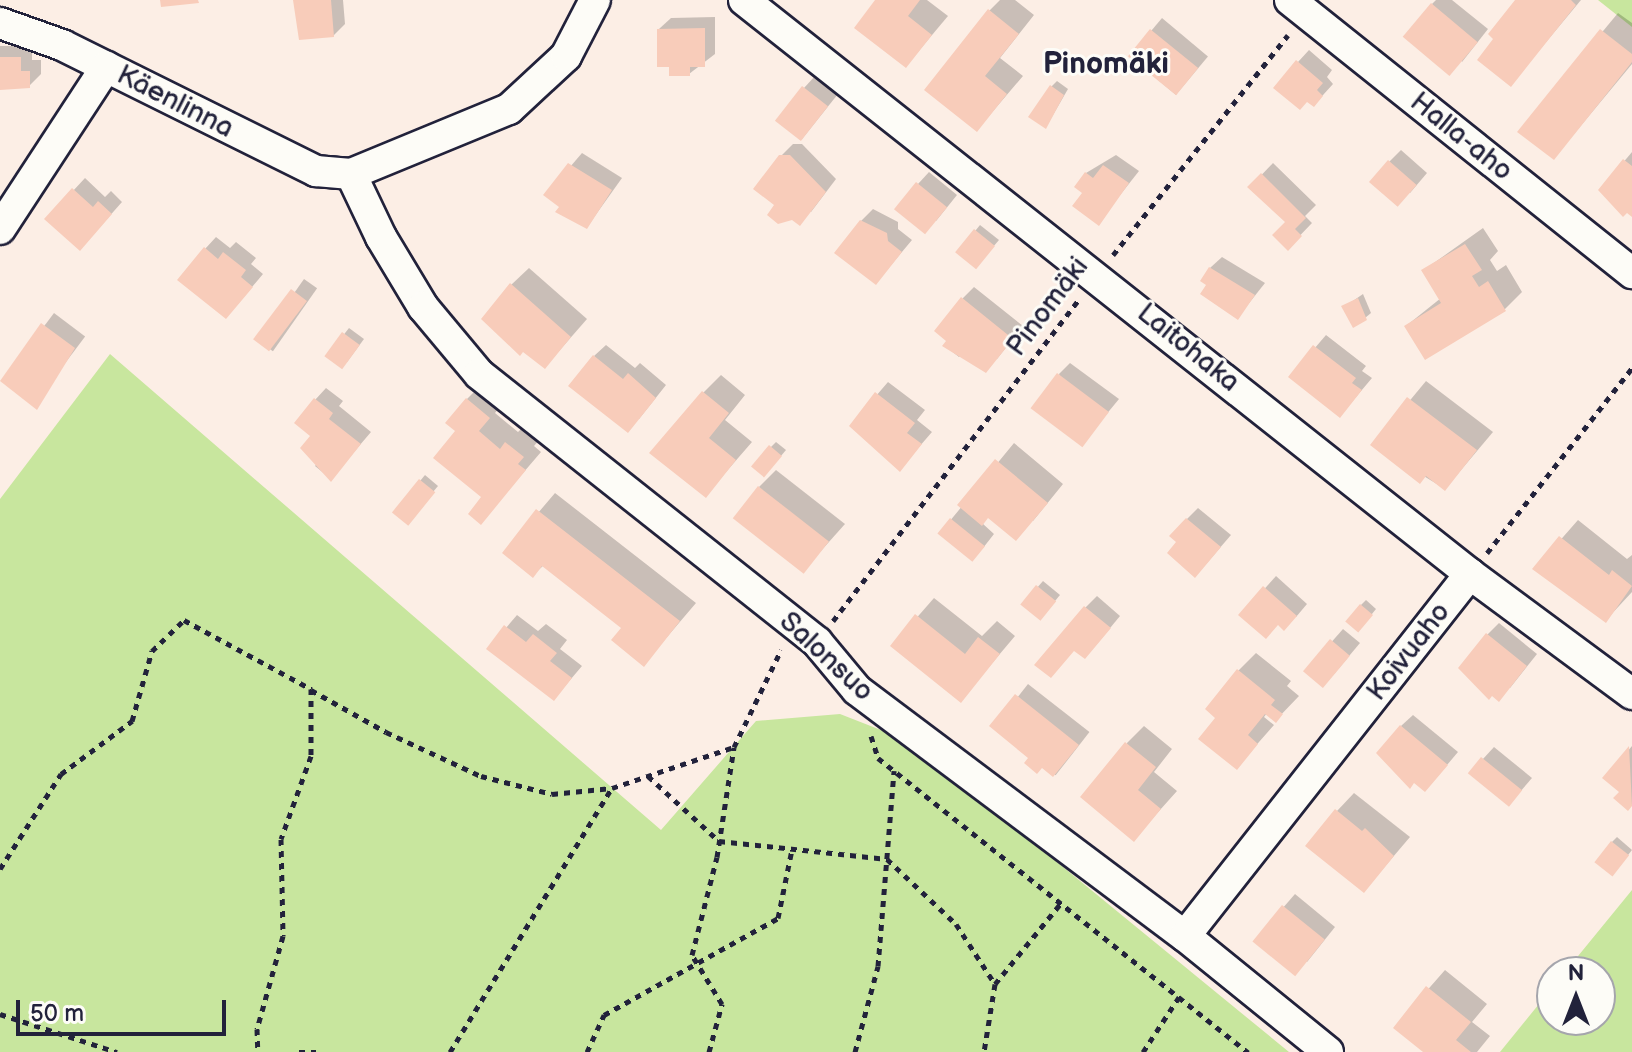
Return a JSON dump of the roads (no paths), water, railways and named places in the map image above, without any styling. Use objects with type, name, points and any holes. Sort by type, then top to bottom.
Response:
[{"type":"street","points":[[351,174],[509,109],[566,56],[595,0]]},
{"type":"street","name":"Laitohaka","points":[[744,0],[1097,275],[1470,574],[1632,694]]},
{"type":"street","name":"Halla-aho","points":[[1298,7],[1632,273]]},
{"type":"street","name":"Käenlinna","points":[[0,23],[106,67],[316,171],[351,174]]},
{"type":"street","points":[[0,229],[106,67]]},
{"type":"street","name":"Salonsuo","points":[[351,174],[381,237],[423,307],[479,374],[805,633],[857,690],[1185,936],[1328,1052]]},
{"type":"street","name":"Koivuaho","points":[[1185,936],[1470,574]]},
{"type":"district","name":"Pinomäki","points":[[1106,64]]}]
